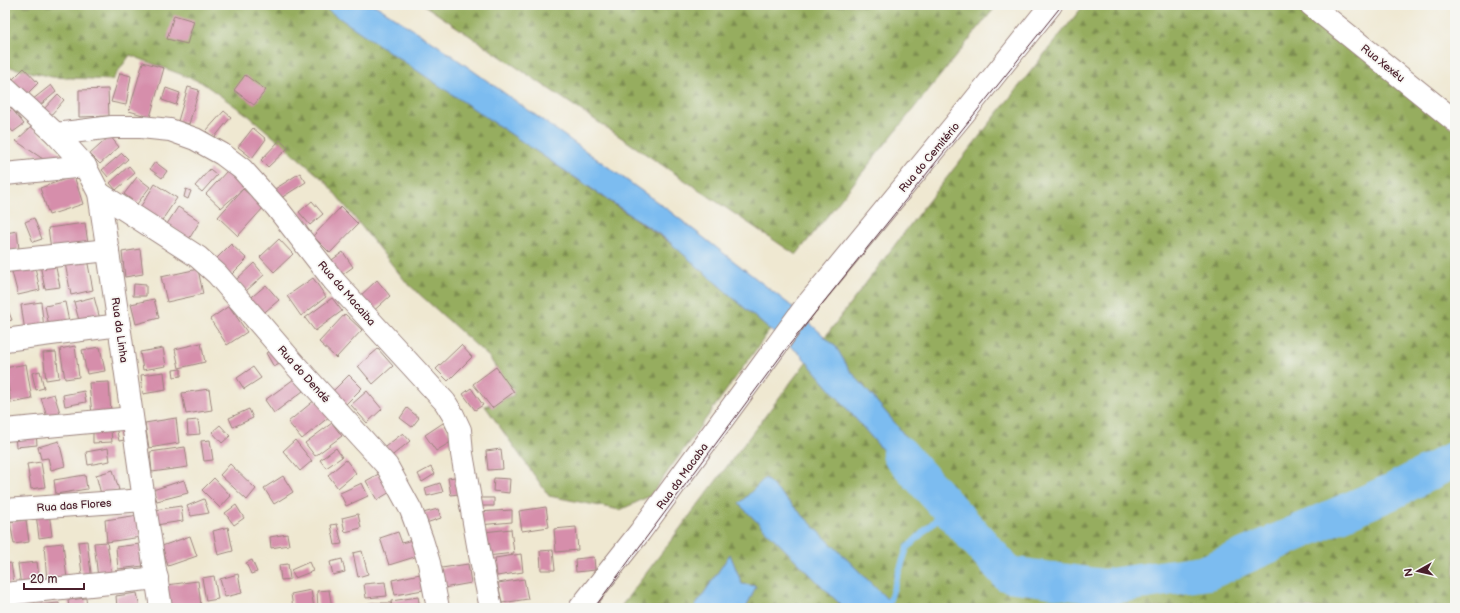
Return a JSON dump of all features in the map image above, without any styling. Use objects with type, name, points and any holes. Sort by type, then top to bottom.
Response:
[{"type":"street","name":"Rua do Cemitério","points":[[780,341],[805,307],[1051,5]]},
{"type":"street","name":"Rua Xexéu","points":[[1311,5],[1455,121]]},
{"type":"street","name":"Rua da Linha","points":[[5,87],[56,134],[85,166],[99,193],[144,500],[162,608]]},
{"type":"street","name":"Rua da Macaiba","points":[[56,134],[112,127],[141,127],[170,130],[195,139],[222,154],[242,169],[277,208],[334,281],[445,402],[453,414],[460,430],[462,454],[491,608]]},
{"type":"street","points":[[5,174],[85,166]]},
{"type":"street","name":"Rua do Dendé","points":[[99,193],[198,257],[217,274],[297,368],[387,466],[411,510],[422,540],[429,564],[438,608]]},
{"type":"street","points":[[5,261],[108,250]]},
{"type":"street","points":[[5,340],[119,325]]},
{"type":"street","name":"Rua da Macaba","points":[[580,608],[640,532],[780,341]]},
{"type":"street","points":[[5,430],[132,418]]},
{"type":"street","name":"Rua das Flores","points":[[5,510],[144,500]]},
{"type":"street","points":[[5,594],[157,578]]},
{"type":"green space","points":[[5,5],[323,5],[673,245],[770,330],[650,496],[620,510],[549,496],[485,406],[514,395],[489,357],[406,282],[325,181],[249,116],[201,82],[130,55],[112,80],[52,77],[5,66]]},
{"type":"green space","points":[[424,5],[997,5],[796,255]]},
{"type":"green space","points":[[1084,5],[1305,5],[1455,130],[1455,608],[624,608],[622,605],[922,209]]},
{"type":"water","points":[[320,5],[375,5],[437,45],[667,209],[790,305],[836,347],[849,369],[895,423],[943,486],[922,496],[800,354],[764,325],[666,239]]},
{"type":"water","points":[[765,478],[895,607],[894,608],[844,608],[739,504]]},
{"type":"water","points":[[730,554],[742,584],[756,586],[746,608],[694,608]]},
{"type":"building","points":[[174,15],[194,21],[187,44],[167,39]]},
{"type":"building","points":[[143,62],[164,68],[150,117],[129,111]]},
{"type":"building","points":[[24,68],[38,83],[26,95],[12,80]]},
{"type":"building","points":[[120,73],[131,76],[126,105],[111,102]]},
{"type":"building","points":[[245,75],[266,90],[254,105],[234,90]]},
{"type":"building","points":[[51,85],[56,92],[38,107],[32,100]]},
{"type":"building","points":[[188,87],[199,90],[189,124],[178,121]]},
{"type":"building","points":[[166,88],[180,93],[176,105],[162,100]]},
{"type":"building","points":[[108,89],[109,116],[79,117],[79,90]]},
{"type":"building","points":[[58,94],[64,100],[50,116],[43,110]]},
{"type":"building","points":[[12,109],[24,124],[13,132],[5,122],[5,115]]},
{"type":"building","points":[[224,111],[231,117],[214,138],[206,131]]},
{"type":"building","points":[[32,126],[63,157],[52,165],[16,141]]},
{"type":"building","points":[[253,128],[266,139],[252,158],[238,147]]},
{"type":"building","points":[[110,136],[119,147],[100,164],[90,154]]},
{"type":"building","points":[[280,140],[288,148],[268,167],[261,160]]},
{"type":"building","points":[[122,153],[128,159],[108,177],[102,170]]},
{"type":"building","points":[[155,162],[167,171],[162,178],[150,169]]},
{"type":"building","points":[[129,166],[135,173],[116,190],[110,183]]},
{"type":"building","points":[[210,169],[217,175],[202,192],[195,186]]},
{"type":"building","points":[[227,171],[245,187],[221,208],[206,194]]},
{"type":"building","points":[[300,173],[306,182],[281,198],[275,189]]},
{"type":"building","points":[[74,176],[83,204],[49,215],[40,188]]},
{"type":"building","points":[[137,177],[150,187],[137,204],[124,194]]},
{"type":"building","points":[[155,184],[177,198],[160,223],[139,209]]},
{"type":"building","points":[[186,189],[191,191],[188,199],[184,197]]},
{"type":"building","points":[[243,189],[264,207],[238,236],[218,217]]},
{"type":"building","points":[[312,201],[323,214],[310,225],[299,212]]},
{"type":"building","points":[[178,207],[200,221],[189,239],[167,224]]},
{"type":"building","points":[[341,207],[358,224],[330,253],[313,236]]},
{"type":"building","points":[[34,218],[42,239],[33,242],[25,222]]},
{"type":"building","points":[[85,223],[88,244],[51,249],[48,228]]},
{"type":"building","points":[[17,231],[19,249],[8,251],[6,233]]},
{"type":"building","points":[[279,239],[293,254],[274,272],[260,257]]},
{"type":"building","points":[[231,244],[247,259],[230,276],[214,261]]},
{"type":"building","points":[[140,249],[143,274],[125,277],[122,252]]},
{"type":"building","points":[[343,252],[353,267],[339,277],[329,262]]},
{"type":"building","points":[[87,259],[93,290],[71,295],[65,263]]},
{"type":"building","points":[[55,263],[60,287],[45,289],[40,265]]},
{"type":"building","points":[[254,263],[264,275],[246,291],[236,280]]},
{"type":"building","points":[[35,267],[40,290],[18,295],[12,272]]},
{"type":"building","points":[[198,269],[203,294],[167,302],[161,277]]},
{"type":"building","points":[[313,278],[326,297],[301,316],[287,296]]},
{"type":"building","points":[[377,280],[390,296],[370,314],[357,299]]},
{"type":"building","points":[[134,284],[146,285],[146,296],[133,296]]},
{"type":"building","points":[[266,285],[279,300],[260,316],[247,301]]},
{"type":"building","points":[[94,297],[100,319],[80,324],[74,302]]},
{"type":"building","points":[[332,298],[342,311],[315,331],[305,318]]},
{"type":"building","points":[[154,299],[159,318],[136,324],[131,304]]},
{"type":"building","points":[[41,302],[44,328],[25,331],[21,305]]},
{"type":"building","points":[[65,302],[70,327],[50,331],[45,306]]},
{"type":"building","points":[[5,303],[12,320],[5,322]]},
{"type":"building","points":[[229,306],[247,332],[227,345],[210,319]]},
{"type":"building","points":[[345,314],[362,330],[336,358],[319,342]]},
{"type":"building","points":[[201,343],[205,362],[179,368],[175,349]]},
{"type":"building","points":[[461,345],[472,357],[448,381],[436,369]]},
{"type":"building","points":[[75,346],[79,377],[65,379],[60,349]]},
{"type":"building","points":[[100,347],[105,371],[87,374],[82,350]]},
{"type":"building","points":[[163,348],[166,366],[143,370],[140,352]]},
{"type":"building","points":[[273,349],[281,363],[274,367],[266,353]]},
{"type":"building","points":[[378,349],[393,366],[373,384],[358,366]]},
{"type":"building","points":[[56,352],[59,378],[46,380],[43,353]]},
{"type":"building","points":[[26,364],[32,399],[11,403],[5,368]]},
{"type":"building","points":[[253,367],[261,378],[244,389],[237,378]]},
{"type":"building","points":[[496,367],[514,392],[492,408],[473,384]]},
{"type":"building","points":[[181,369],[181,376],[174,377],[173,370]]},
{"type":"building","points":[[40,371],[44,388],[36,390],[32,373]]},
{"type":"building","points":[[164,372],[166,390],[143,394],[141,375]]},
{"type":"building","points":[[349,375],[362,388],[343,407],[330,394]]},
{"type":"building","points":[[294,379],[303,391],[274,413],[265,400]]},
{"type":"building","points":[[109,382],[111,414],[92,415],[89,383]]},
{"type":"building","points":[[471,388],[483,405],[475,410],[463,394]]},
{"type":"building","points":[[209,389],[212,410],[186,414],[182,393]]},
{"type":"building","points":[[84,391],[86,402],[65,406],[63,395]]},
{"type":"building","points":[[367,391],[382,409],[367,423],[351,405]]},
{"type":"building","points":[[54,394],[61,416],[48,420],[41,398]]},
{"type":"building","points":[[316,399],[330,416],[302,439],[288,422]]},
{"type":"building","points":[[407,408],[419,418],[412,427],[400,418]]},
{"type":"building","points":[[249,409],[253,418],[233,427],[229,418]]},
{"type":"building","points":[[176,418],[179,443],[149,448],[145,423]]},
{"type":"building","points":[[198,420],[200,434],[188,435],[187,421]]},
{"type":"building","points":[[332,423],[342,436],[315,456],[305,443]]},
{"type":"building","points":[[443,423],[454,440],[436,451],[425,435]]},
{"type":"building","points":[[126,424],[130,439],[119,441],[116,427]]},
{"type":"building","points":[[220,425],[230,436],[222,443],[212,432]]},
{"type":"building","points":[[111,430],[112,442],[93,443],[93,431]]},
{"type":"building","points":[[36,432],[37,445],[16,447],[15,434]]},
{"type":"building","points":[[403,433],[410,441],[388,459],[381,450]]},
{"type":"building","points":[[210,440],[213,460],[204,461],[201,441]]},
{"type":"building","points":[[295,440],[312,461],[300,471],[283,451]]},
{"type":"building","points":[[59,441],[65,466],[51,470],[48,458],[41,459],[38,447]]},
{"type":"building","points":[[185,447],[188,467],[152,472],[150,452]]},
{"type":"building","points":[[108,448],[110,461],[88,465],[86,452]]},
{"type":"building","points":[[336,448],[342,457],[326,468],[320,460]]},
{"type":"building","points":[[501,449],[503,469],[488,470],[486,451]]},
{"type":"building","points":[[346,460],[356,473],[338,488],[328,475]]},
{"type":"building","points":[[41,462],[45,487],[31,489],[27,464]]},
{"type":"building","points":[[230,464],[256,489],[247,500],[220,475]]},
{"type":"building","points":[[431,467],[435,474],[422,482],[418,474]]},
{"type":"building","points":[[113,470],[119,490],[101,494],[96,475]]},
{"type":"building","points":[[384,471],[395,489],[377,500],[366,481]]},
{"type":"building","points":[[85,475],[87,489],[56,494],[54,480]]},
{"type":"building","points":[[283,476],[293,492],[274,504],[264,488]]},
{"type":"building","points":[[455,477],[458,494],[451,495],[448,478]]},
{"type":"building","points":[[214,478],[231,496],[220,508],[202,490]]},
{"type":"building","points":[[494,478],[510,479],[509,493],[493,491]]},
{"type":"building","points":[[184,480],[188,493],[157,501],[153,490]]},
{"type":"building","points":[[362,483],[368,496],[346,506],[340,493]]},
{"type":"building","points":[[440,483],[443,492],[427,496],[425,488]]},
{"type":"building","points":[[479,498],[494,498],[494,506],[480,506]]},
{"type":"building","points":[[204,499],[209,513],[191,516],[187,506]]},
{"type":"building","points":[[236,505],[244,518],[234,525],[225,513]]},
{"type":"building","points":[[181,506],[183,521],[156,525],[154,510]]},
{"type":"building","points":[[546,507],[549,527],[522,531],[519,511]]},
{"type":"building","points":[[438,509],[441,518],[426,523],[423,513]]},
{"type":"building","points":[[512,510],[512,522],[479,525],[478,512]]},
{"type":"building","points":[[49,512],[52,536],[39,538],[36,514]]},
{"type":"building","points":[[358,514],[361,528],[345,532],[342,518]]},
{"type":"building","points":[[139,515],[141,537],[107,542],[105,520]]},
{"type":"building","points":[[26,520],[29,542],[14,544],[10,522]]},
{"type":"building","points":[[337,524],[342,544],[335,545],[331,525]]},
{"type":"building","points":[[228,527],[233,551],[218,555],[213,531]]},
{"type":"building","points":[[576,527],[578,550],[556,552],[554,529]]},
{"type":"building","points":[[511,529],[514,553],[487,556],[484,532]]},
{"type":"building","points":[[398,532],[402,543],[415,539],[421,555],[389,565],[380,538]]},
{"type":"building","points":[[287,534],[289,545],[271,548],[270,537]]},
{"type":"building","points":[[190,536],[197,556],[168,566],[162,546]]},
{"type":"building","points":[[87,541],[92,581],[83,582],[78,542]]},
{"type":"building","points":[[107,542],[112,577],[98,578],[94,543]]},
{"type":"building","points":[[63,543],[67,579],[47,581],[44,545]]},
{"type":"building","points":[[140,544],[143,566],[118,569],[116,547]]},
{"type":"building","points":[[553,550],[555,570],[541,570],[540,551]]},
{"type":"building","points":[[362,551],[368,574],[358,577],[353,553]]},
{"type":"building","points":[[521,554],[523,572],[497,576],[495,558]]},
{"type":"building","points":[[594,557],[595,570],[576,572],[575,559]]},
{"type":"building","points":[[342,559],[345,572],[333,575],[330,562]]},
{"type":"building","points":[[252,560],[257,572],[251,574],[246,563]]},
{"type":"building","points":[[37,562],[40,585],[21,587],[18,564]]},
{"type":"building","points":[[309,562],[313,571],[295,578],[291,570]]},
{"type":"building","points":[[11,563],[14,583],[5,584],[5,564]]},
{"type":"building","points":[[288,564],[290,579],[281,580],[279,565]]},
{"type":"building","points":[[468,564],[471,583],[438,589],[435,569]]},
{"type":"building","points":[[238,574],[242,593],[225,597],[220,579]]},
{"type":"building","points":[[420,574],[423,590],[395,595],[392,580]]},
{"type":"building","points":[[214,576],[218,599],[206,601],[202,578]]},
{"type":"building","points":[[524,579],[528,599],[502,603],[498,583]]},
{"type":"building","points":[[198,581],[201,606],[169,608],[166,585]]},
{"type":"building","points":[[385,582],[387,596],[366,598],[364,584]]},
{"type":"building","points":[[311,590],[314,608],[293,608],[291,594]]},
{"type":"building","points":[[329,590],[332,608],[318,608],[317,591]]},
{"type":"building","points":[[137,593],[140,608],[117,608],[116,596]]},
{"type":"building","points":[[418,597],[420,608],[392,608],[391,601]]},
{"type":"building","points":[[86,598],[87,608],[69,608],[68,600]]},
{"type":"building","points":[[59,603],[59,608],[36,608],[36,605]]},
{"type":"building","points":[[369,603],[391,603],[391,608],[369,608]]},
{"type":"waterway","points":[[900,454],[1008,574],[1104,587],[1208,572],[1393,491],[1455,459]]},
{"type":"waterway","points":[[887,608],[907,548],[948,508]]},
{"type":"tram line","points":[[594,608],[786,349],[1062,5]]}]
